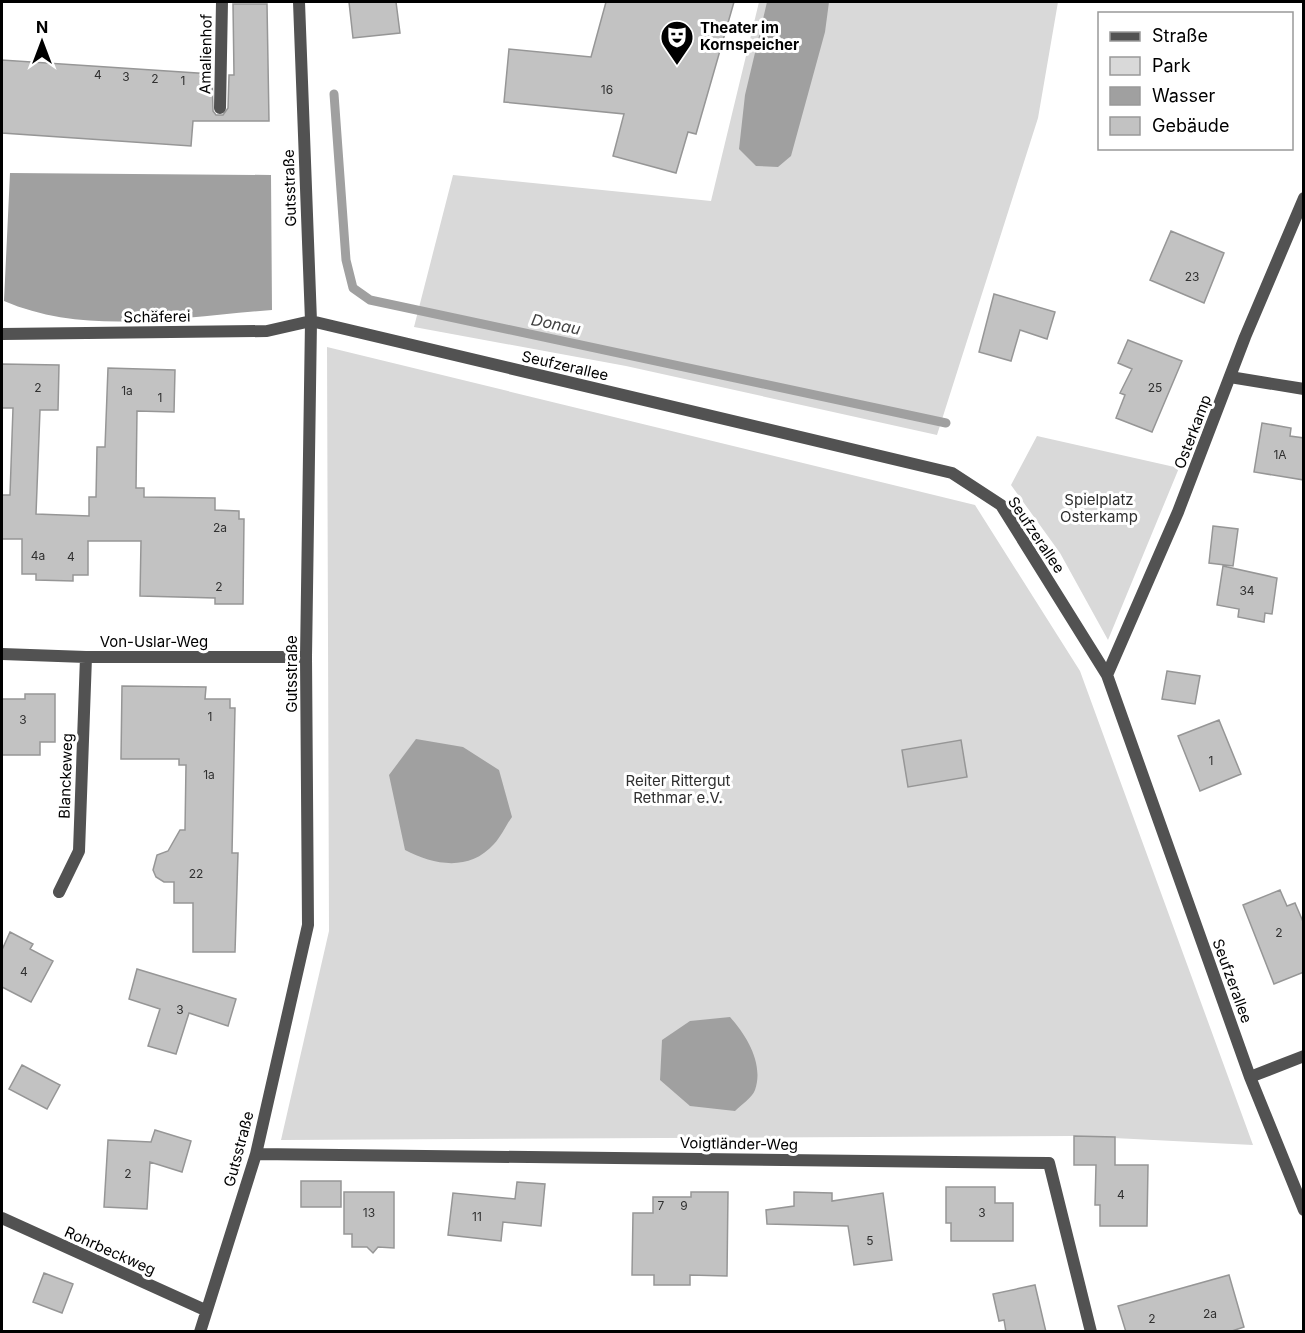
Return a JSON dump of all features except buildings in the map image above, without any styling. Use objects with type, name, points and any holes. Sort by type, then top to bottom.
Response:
[{"type":"street","name":"Amalienhof","points":[[220,108],[222,2]]},
{"type":"street","name":"Gutsstraße","points":[[200,1332],[205,1310],[256,1154],[308,925],[306,657],[311,321],[299,2]]},
{"type":"street","name":"Osterkamp","points":[[1107,675],[1178,512],[1230,377],[1304,198]]},
{"type":"street","name":"Schäferei","points":[[2,334],[267,331],[311,321]]},
{"type":"street","name":"Seufzerallee","points":[[311,321],[952,473],[1001,505],[1107,675],[1250,1077],[1304,1210]]},
{"type":"street","points":[[1230,377],[1304,389]]},
{"type":"street","name":"Von-Uslar-Weg","points":[[2,654],[86,657],[306,657]]},
{"type":"street","name":"Blanckeweg","points":[[60,892],[79,851],[86,657]]},
{"type":"street","points":[[1250,1077],[1304,1056]]},
{"type":"street","name":"Voigtländer-Weg","points":[[256,1154],[1049,1163],[1091,1332]]},
{"type":"street","name":"Rohrbeckweg","points":[[2,1218],[205,1310]]},
{"type":"green space","points":[[759,2],[1058,2],[1038,118],[937,435],[626,366],[414,327],[453,175],[711,201]]},
{"type":"green space","name":"Reiter Rittergut Rethmar e.V.","points":[[327,347],[975,505],[1080,671],[1253,1145],[1074,1136],[281,1140],[329,931]]},
{"type":"green space","name":"Spielplatz Osterkamp","points":[[1037,436],[1179,468],[1108,640],[1060,553],[1011,485]]},
{"type":"water","points":[[767,2],[829,2],[825,32],[791,156],[778,167],[756,166],[739,149],[745,95]]},
{"type":"water","points":[[10,173],[271,175],[272,310],[170,319],[102,321],[36,312],[4,301]]},
{"type":"water","points":[[416,739],[463,747],[499,770],[512,817],[494,844],[474,859],[451,863],[439,862],[405,850],[389,775]]},
{"type":"water","points":[[730,1017],[748,1042],[756,1060],[757,1080],[754,1093],[735,1111],[690,1106],[660,1080],[662,1040],[690,1021]]},
{"type":"waterway","name":"Donau","points":[[334,94],[346,260],[353,288],[370,300],[946,423]]},
{"type":"place","name":"Theater im Kornspeicher","points":[[677,66]]}]
